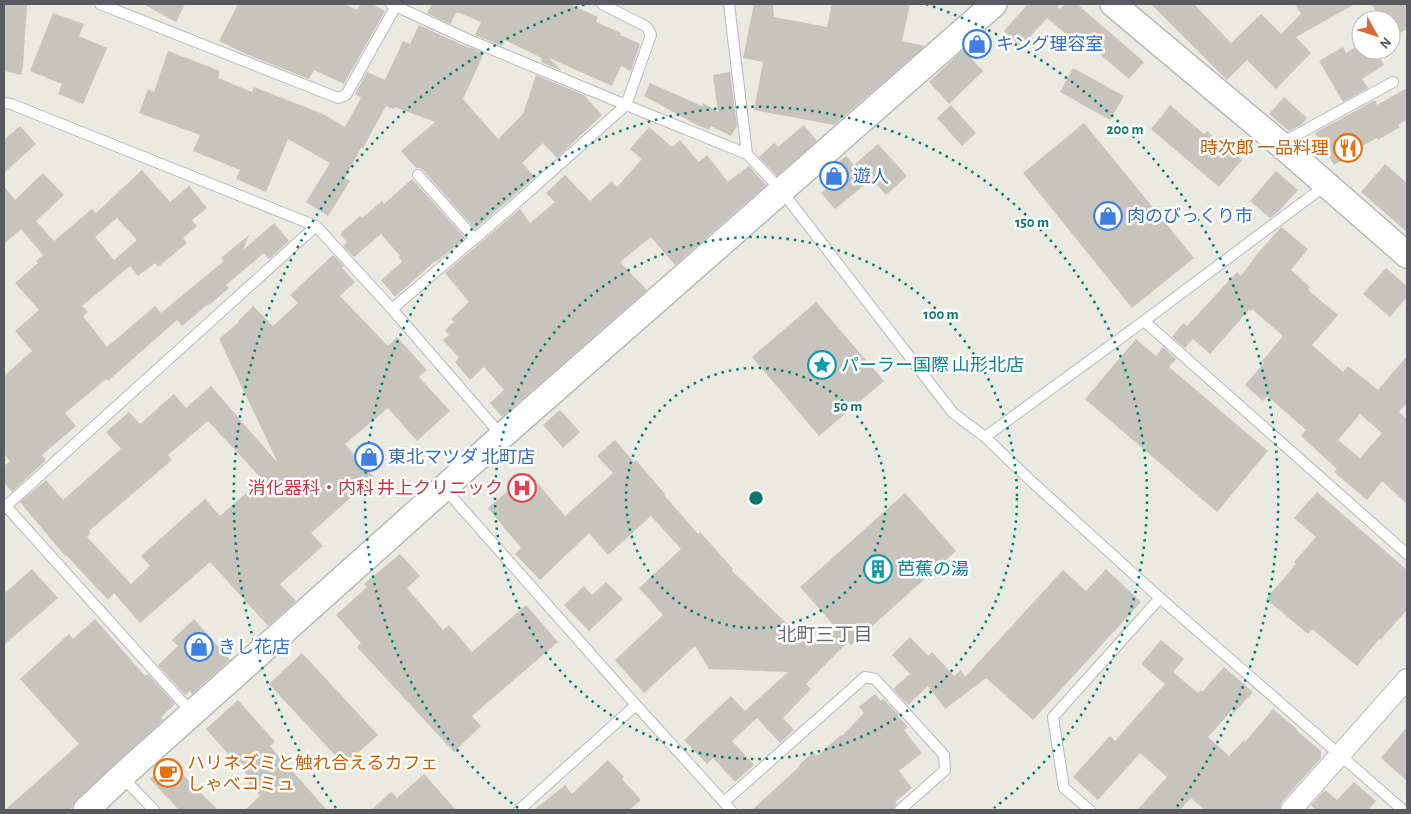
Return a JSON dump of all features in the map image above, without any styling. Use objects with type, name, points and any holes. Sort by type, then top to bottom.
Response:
[{"type":"street","points":[[86,810],[502,436],[994,4]]},
{"type":"street","points":[[1113,4],[1406,251]]},
{"type":"street","points":[[1291,810],[1407,679]]},
{"type":"lane","points":[[100,4],[338,98],[346,95],[394,5],[467,39],[747,154],[781,190],[953,413],[985,437],[1160,598],[1403,810]]},
{"type":"lane","points":[[392,309],[522,199],[626,105],[651,35],[647,27],[602,4]]},
{"type":"lane","points":[[729,4],[747,154]]},
{"type":"lane","points":[[1280,144],[1393,82]]},
{"type":"lane","points":[[6,105],[316,226],[392,309],[502,436]]},
{"type":"lane","points":[[418,175],[475,239]]},
{"type":"lane","points":[[985,437],[1326,185]]},
{"type":"lane","points":[[192,713],[4,506],[316,226]]},
{"type":"lane","points":[[1144,321],[1407,554]]},
{"type":"lane","points":[[444,488],[728,806],[864,677],[875,679],[944,755],[945,770],[900,810]]},
{"type":"lane","points":[[1090,810],[1064,788],[1053,717],[1160,598]]},
{"type":"lane","points":[[519,810],[636,705]]},
{"type":"lane","points":[[122,776],[154,810]]},
{"type":"building","points":[[4,4],[27,5],[21,75],[4,71]]},
{"type":"building","points":[[143,4],[185,4],[176,22]]},
{"type":"building","points":[[238,4],[344,4],[357,10],[361,4],[372,4],[385,11],[344,84],[314,70],[309,79],[219,41]]},
{"type":"building","points":[[432,4],[569,4],[598,17],[596,22],[640,44],[631,71],[621,66],[612,86],[549,58],[562,71],[541,62],[542,58],[505,40],[502,46],[475,35],[481,22],[457,12],[450,24],[427,13]]},
{"type":"building","points":[[754,4],[773,4],[774,17],[827,27],[832,4],[910,4],[902,41],[925,46],[834,125],[754,110],[763,62],[743,58]]},
{"type":"building","points":[[1028,4],[1060,4],[1057,7],[1060,9],[1065,4],[1077,4],[1144,62],[1129,79],[1082,39],[1078,44],[1047,18],[1021,47],[1004,31]]},
{"type":"building","points":[[1151,4],[1194,4],[1231,43],[1261,14],[1281,34],[1301,14],[1295,4],[1355,4],[1296,37],[1311,53],[1276,89],[1247,60],[1227,80]]},
{"type":"building","points":[[1372,4],[1407,4],[1407,29],[1401,32],[1401,10],[1375,10]]},
{"type":"building","points":[[53,13],[84,24],[79,36],[107,48],[83,104],[58,94],[62,84],[30,71]]},
{"type":"building","points":[[419,25],[484,53],[463,99],[498,139],[523,114],[536,75],[584,95],[602,115],[557,158],[543,143],[522,163],[535,177],[475,229],[423,170],[416,168],[401,151],[435,122],[395,107],[394,109],[386,106],[345,178],[350,181],[328,216],[306,202],[330,163],[288,139],[266,192],[236,179],[240,170],[193,151],[200,135],[139,113],[148,89],[154,92],[168,51],[220,71],[218,78],[252,92],[254,87],[323,114],[345,127],[361,98],[355,94],[367,72],[385,80],[403,41],[410,44]]},
{"type":"building","points":[[1343,47],[1346,53],[1351,50],[1351,60],[1381,60],[1384,65],[1362,79],[1368,88],[1343,102],[1319,61]]},
{"type":"building","points":[[963,50],[983,71],[949,104],[929,82]]},
{"type":"building","points":[[1073,68],[1124,96],[1110,120],[1060,92]]},
{"type":"building","points":[[730,72],[737,126],[731,136],[711,126],[709,130],[697,125],[644,96],[650,83],[702,106],[703,103],[718,112],[713,75]]},
{"type":"building","points":[[1407,88],[1407,119],[1398,125],[1400,127],[1378,140],[1377,138],[1353,151],[1354,153],[1334,165],[1315,133],[1375,100],[1377,105]]},
{"type":"building","points":[[1284,97],[1307,118],[1301,125],[1289,131],[1269,114]]},
{"type":"building","points":[[951,105],[976,133],[962,146],[937,118]]},
{"type":"building","points":[[1170,105],[1204,134],[1207,131],[1242,160],[1219,187],[1151,129]]},
{"type":"building","name":"肉のびっくり市","points":[[1084,123],[1194,258],[1132,308],[1023,173]]},
{"type":"building","points":[[804,125],[817,141],[777,176],[759,157],[774,143],[778,147]]},
{"type":"building","points":[[20,126],[36,144],[4,173],[4,140]]},
{"type":"building","points":[[649,127],[672,147],[680,140],[699,162],[707,155],[728,182],[738,174],[741,174],[749,166],[766,185],[675,265],[651,237],[620,262],[647,290],[502,417],[490,403],[504,390],[484,367],[470,380],[455,362],[459,358],[443,340],[449,335],[445,330],[454,322],[451,319],[469,302],[445,273],[520,209],[530,223],[555,202],[546,193],[565,175],[590,201],[612,181],[617,187],[642,159],[630,149]]},
{"type":"building","points":[[878,144],[907,176],[886,195],[872,179],[835,209],[821,193],[835,182],[826,172],[846,156],[854,165]]},
{"type":"building","points":[[1385,164],[1407,183],[1407,232],[1361,192]]},
{"type":"building","points":[[142,170],[170,202],[189,186],[207,208],[192,220],[197,226],[183,238],[187,243],[158,267],[155,263],[138,276],[130,266],[82,306],[88,312],[83,316],[107,347],[155,306],[161,313],[224,261],[221,258],[249,235],[243,250],[274,223],[289,241],[269,259],[264,253],[226,285],[229,288],[208,306],[182,326],[177,320],[108,381],[106,379],[65,413],[76,426],[42,455],[46,460],[12,492],[4,483],[4,466],[10,461],[4,454],[4,376],[32,351],[15,331],[39,310],[15,283],[38,263],[36,261],[43,255],[21,229],[4,244],[4,186],[15,200],[43,173],[64,195],[36,221],[54,241],[92,209],[96,213]],"holes":[[[117,218],[137,240],[114,260],[95,237]]]},
{"type":"building","points":[[1276,171],[1298,190],[1270,218],[1250,201]]},
{"type":"building","points":[[412,179],[465,238],[435,261],[395,297],[381,280],[402,262],[400,256],[381,234],[354,257],[343,246],[347,242],[340,234],[360,216],[362,218],[382,201],[384,204]]},
{"type":"building","points":[[1281,227],[1308,249],[1291,270],[1310,287],[1308,290],[1338,315],[1312,345],[1343,372],[1348,366],[1378,390],[1407,356],[1407,403],[1399,412],[1407,419],[1407,504],[1382,481],[1367,500],[1334,472],[1337,469],[1301,436],[1306,430],[1267,396],[1263,401],[1245,385],[1264,363],[1262,361],[1283,336],[1252,309],[1249,310],[1210,354],[1193,339],[1185,348],[1172,337],[1183,323],[1187,326],[1237,272],[1241,276]],"holes":[[[1360,414],[1382,433],[1360,458],[1338,440]]]},
{"type":"building","points":[[333,255],[344,266],[342,268],[355,282],[340,296],[388,346],[397,337],[427,370],[419,377],[450,411],[417,441],[388,408],[345,444],[374,477],[311,533],[323,546],[280,584],[296,601],[268,626],[210,562],[140,623],[114,593],[108,600],[65,556],[20,502],[46,480],[63,500],[121,449],[106,432],[129,412],[140,424],[174,394],[186,408],[211,386],[277,461],[219,339],[239,322],[253,306],[273,326],[298,303],[290,295]],"holes":[[[208,421],[262,479],[220,516],[205,499],[141,556],[150,566],[131,584],[87,537],[91,533],[89,531],[172,460],[168,455]]]},
{"type":"building","points":[[1386,268],[1407,286],[1407,297],[1390,317],[1363,294]]},
{"type":"building","points":[[816,302],[884,381],[819,436],[752,357]]},
{"type":"building","points":[[1136,339],[1156,356],[1163,347],[1176,359],[1169,367],[1268,451],[1217,512],[1085,399]]},
{"type":"building","points":[[560,410],[580,432],[563,448],[543,425]]},
{"type":"building","points":[[615,440],[634,462],[636,460],[698,534],[700,532],[733,569],[732,571],[809,645],[837,629],[800,587],[905,493],[956,551],[851,645],[848,642],[806,684],[811,689],[783,718],[794,730],[780,743],[757,718],[732,741],[754,765],[735,782],[713,758],[707,764],[684,740],[731,696],[745,711],[788,672],[709,669],[695,646],[644,693],[615,660],[663,615],[639,588],[681,549],[651,516],[608,555],[589,533],[540,580],[515,554],[521,548],[488,508],[529,473],[565,516],[613,473],[597,456]]},
{"type":"building","points":[[1317,492],[1407,570],[1407,610],[1379,639],[1357,666],[1312,629],[1308,634],[1266,599],[1316,537],[1294,518]]},
{"type":"building","points":[[400,554],[420,576],[407,588],[443,630],[449,625],[472,652],[526,605],[558,642],[472,716],[481,726],[454,752],[357,647],[361,643],[336,615],[367,587],[364,584]]},
{"type":"building","points":[[32,569],[58,598],[4,645],[4,594]]},
{"type":"building","points":[[1106,569],[1141,602],[1033,720],[986,678],[945,709],[928,686],[908,705],[893,689],[910,674],[892,655],[910,637],[928,656],[932,652],[954,676],[961,670],[965,677],[1063,570],[1086,591]]},
{"type":"building","points":[[606,582],[623,599],[589,631],[564,605],[584,586],[592,595]]},
{"type":"building","points":[[95,619],[145,676],[148,674],[175,704],[161,717],[163,720],[76,800],[70,810],[5,810],[79,744],[20,679],[69,634],[73,639]]},
{"type":"building","points":[[194,619],[230,660],[192,694],[190,691],[185,695],[158,665],[178,646],[172,640]]},
{"type":"building","points":[[1161,640],[1184,659],[1173,672],[1198,693],[1201,690],[1202,692],[1224,667],[1253,692],[1234,713],[1232,710],[1208,737],[1229,756],[1244,740],[1245,742],[1273,709],[1321,751],[1321,758],[1282,802],[1279,810],[1205,810],[1191,798],[1180,810],[1137,810],[1167,777],[1140,753],[1098,800],[1073,777],[1110,736],[1115,741],[1165,684],[1141,664]]},
{"type":"building","points":[[302,653],[378,735],[344,765],[269,684]]},
{"type":"building","points":[[875,694],[898,714],[908,727],[904,730],[922,753],[899,771],[912,788],[895,802],[897,804],[893,810],[752,810],[813,752],[817,756],[842,736],[864,713],[859,707]]},
{"type":"building","points":[[238,700],[275,742],[270,746],[327,810],[245,810],[260,796],[244,778],[247,775],[206,729]]},
{"type":"building","points":[[1407,727],[1407,781],[1381,758]]},
{"type":"building","points":[[170,760],[218,810],[179,810],[150,779]]},
{"type":"building","points":[[608,760],[624,777],[622,779],[641,800],[629,810],[534,810],[565,785],[572,794]]},
{"type":"building","points":[[424,774],[456,810],[371,810],[391,792],[397,798]]},
{"type":"building","points":[[1354,782],[1376,801],[1368,810],[1316,810],[1311,805],[1325,790],[1337,800]]},
{"type":"place","name":"キング理容室","points":[[977,44]]},
{"type":"place","name":"時次郎 一品料理","points":[[1348,148]]},
{"type":"place","name":"遊人","points":[[834,176]]},
{"type":"place","name":"肉のびっくり市","points":[[1108,216]]},
{"type":"place","name":"パーラー国際 山形北店","points":[[822,365]]},
{"type":"place","name":"東北マツダ 北町店","points":[[369,457]]},
{"type":"place","name":"消化器科・内科 井上クリニック","points":[[522,488]]},
{"type":"place","name":"芭蕉の湯","points":[[878,569]]},
{"type":"place","name":"きし花店","points":[[199,647]]},
{"type":"place","name":"ハリネズミと触れ合えるカフェ しゃべコミュ","points":[[168,773]]},
{"type":"district","name":"北町三丁目","points":[[825,634]]}]
